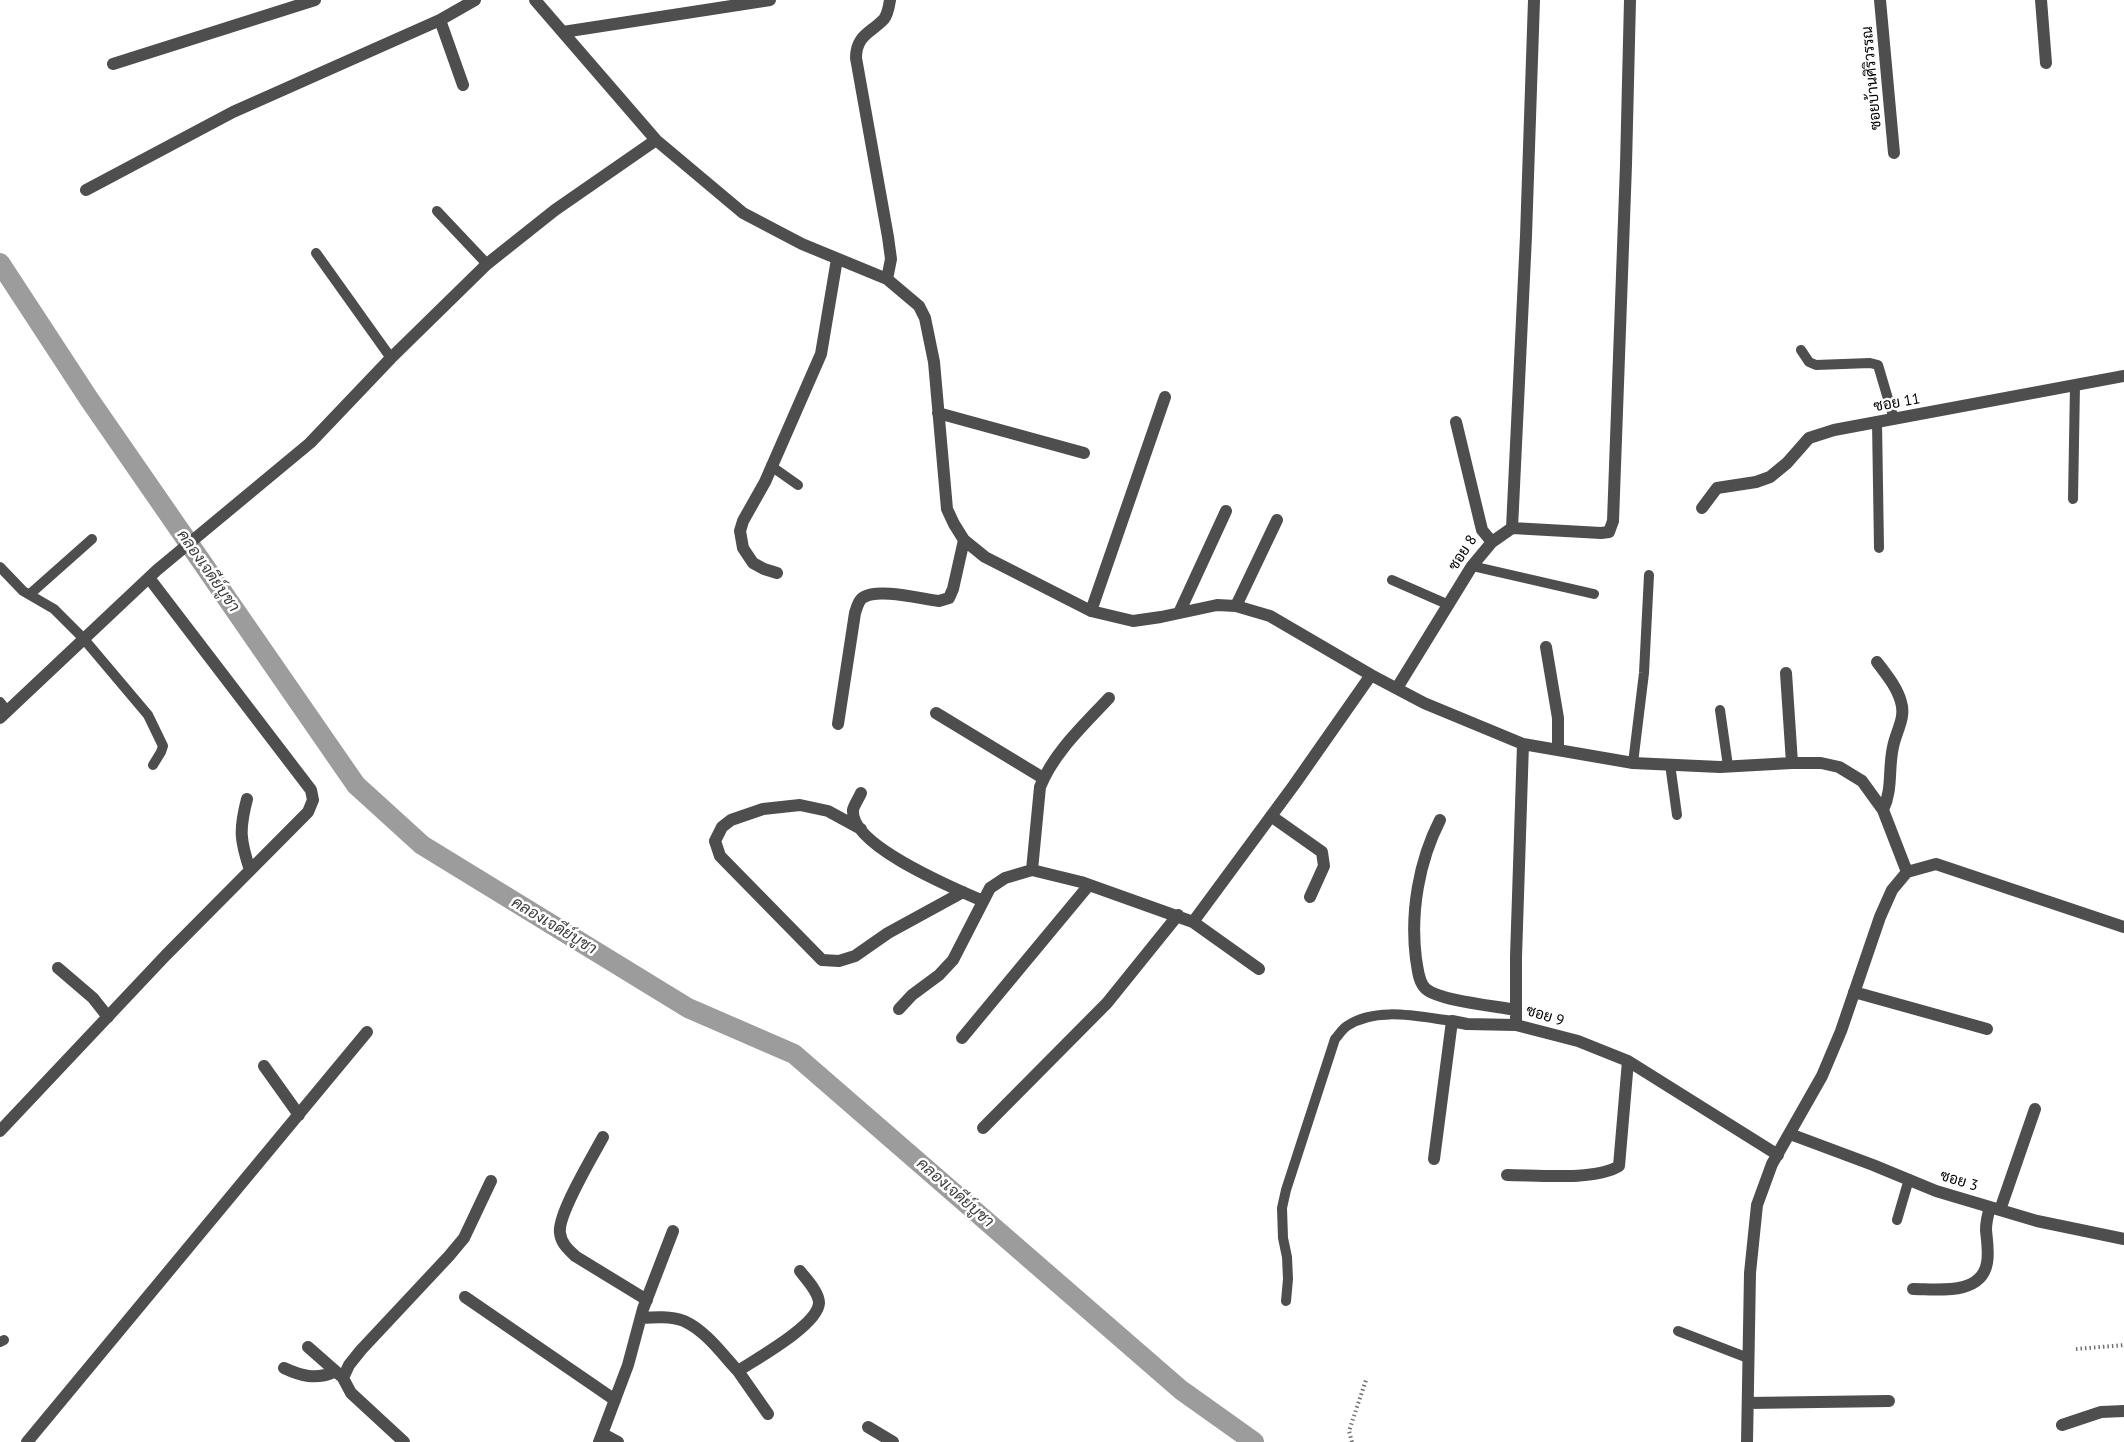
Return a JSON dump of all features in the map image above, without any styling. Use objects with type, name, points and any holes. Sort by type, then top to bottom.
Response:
[{"type":"street","points":[[113,64],[315,0]]},
{"type":"street","points":[[86,190],[234,112],[440,20],[475,0]]},
{"type":"street","points":[[535,0],[656,140],[743,213],[802,244],[887,279],[919,306],[925,318],[934,362],[947,509],[964,540],[985,557],[1091,611],[1133,621],[1217,605],[1236,606],[1270,616],[1424,703],[1522,744],[1633,763],[1728,766],[1821,763],[1839,767],[1862,781],[1883,810],[1907,872]]},
{"type":"street","points":[[563,32],[770,0]]},
{"type":"street","points":[[887,279],[891,259],[856,48],[861,39],[885,18],[890,0]]},
{"type":"street","points":[[1512,528],[1526,236],[1534,0]]},
{"type":"street","points":[[1492,542],[1512,528],[1601,533],[1608,532],[1613,521],[1630,0]]},
{"type":"street","name":"ซอยบ้านศิริวรรณ","points":[[1880,0],[1894,153]]},
{"type":"street","points":[[2041,0],[2046,63]]},
{"type":"street","points":[[440,20],[463,85]]},
{"type":"street","points":[[2,710],[153,574],[310,443],[391,358],[487,264],[555,210],[656,140]]},
{"type":"street","points":[[777,573],[753,563],[743,548],[740,531],[821,354],[837,259]]},
{"type":"street","name":"ซอย 11","points":[[1702,508],[1717,488],[1756,482],[1770,477],[1787,463],[1809,438],[1834,430],[2124,376]]},
{"type":"street","points":[[1091,611],[1165,398]]},
{"type":"street","points":[[938,413],[1084,453]]},
{"type":"street","name":"ซอย 8","points":[[1397,688],[1472,566],[1492,542],[1482,530],[1456,422]]},
{"type":"street","points":[[1179,613],[1226,511]]},
{"type":"street","points":[[1236,606],[1277,520]]},
{"type":"street","points":[[838,724],[855,613],[863,597],[875,594],[923,600],[946,599],[951,596],[964,540]]},
{"type":"street","points":[[0,1131],[308,812],[313,801],[311,790],[153,574]]},
{"type":"street","points":[[1546,647],[1558,718],[1558,750]]},
{"type":"street","points":[[1877,662],[1897,692],[1903,713],[1892,750],[1890,787],[1888,800],[1883,810]]},
{"type":"street","points":[[1786,673],[1792,763]]},
{"type":"street","points":[[1193,922],[1371,675]]},
{"type":"street","points":[[1032,870],[1040,787],[1043,778],[1054,760],[1109,698]]},
{"type":"street","points":[[936,713],[1043,778]]},
{"type":"street","name":"ซอย 9","points":[[1522,744],[1516,1025],[1578,1041],[1628,1061],[1778,1155]]},
{"type":"street","points":[[861,793],[853,810],[855,820],[861,829]]},
{"type":"street","points":[[247,799],[241,824],[241,844],[250,870]]},
{"type":"street","points":[[963,892],[888,933],[855,956],[839,961],[822,960],[720,856],[715,842],[722,827],[731,820],[764,809],[800,805],[828,811],[861,829],[885,850],[909,866],[983,901]]},
{"type":"street","points":[[1271,816],[1322,852],[1324,866],[1310,897]]},
{"type":"street","points":[[1440,820],[1429,843],[1416,904],[1413,938],[1419,977],[1426,989],[1446,998],[1516,1010]]},
{"type":"street","points":[[1747,1442],[1750,1273],[1757,1205],[1778,1155],[1822,1076],[1892,890],[1907,872],[1936,864],[2124,927]]},
{"type":"street","points":[[899,1009],[953,960],[990,888],[1005,878],[1032,870],[1089,885],[1178,915],[1193,922],[1258,969]]},
{"type":"street","points":[[962,1038],[1089,885]]},
{"type":"street","points":[[983,1128],[1107,1003],[1178,915]]},
{"type":"street","points":[[58,968],[93,998],[108,1017]]},
{"type":"street","points":[[1854,992],[1987,1029]]},
{"type":"street","points":[[1434,1159],[1452,1021],[1467,1024],[1516,1025]]},
{"type":"street","points":[[27,1442],[367,1032]]},
{"type":"street","points":[[1507,1175],[1588,1175],[1611,1171],[1619,1166],[1628,1061]]},
{"type":"street","points":[[264,1066],[299,1115]]},
{"type":"street","points":[[1914,1289],[1954,1290],[1972,1284],[1981,1277],[1987,1265],[1986,1227],[2035,1109]]},
{"type":"street","name":"ซอย 3","points":[[1790,1134],[1936,1191],[2037,1221],[2124,1239]]},
{"type":"street","points":[[603,1137],[564,1213],[560,1232],[565,1247],[575,1256],[647,1300]]},
{"type":"street","points":[[284,1368],[294,1373],[314,1377],[339,1375],[464,1238],[491,1180]]},
{"type":"street","points":[[618,1442],[601,1438],[647,1300],[673,1231]]},
{"type":"street","points":[[738,1371],[768,1352],[815,1313],[819,1304],[818,1298],[800,1270]]},
{"type":"street","points":[[465,1297],[615,1401]]},
{"type":"street","points":[[641,1318],[669,1318],[685,1321],[713,1343],[738,1371],[768,1414]]},
{"type":"street","points":[[308,1347],[339,1375],[351,1393],[404,1442]]},
{"type":"street","points":[[1748,1403],[1889,1401]]},
{"type":"street","points":[[2062,1425],[2101,1412],[2124,1411]]},
{"type":"street","points":[[868,1427],[893,1442]]},
{"type":"lane","points":[[437,211],[487,264]]},
{"type":"lane","points":[[316,253],[391,358]]},
{"type":"lane","points":[[1801,350],[1809,362],[1816,365],[1870,363],[1878,365],[1894,419]]},
{"type":"lane","points":[[2073,499],[2075,385]]},
{"type":"lane","points":[[1877,422],[1880,548]]},
{"type":"lane","points":[[771,466],[798,485]]},
{"type":"lane","points":[[30,594],[92,539]]},
{"type":"lane","points":[[1472,566],[1594,594]]},
{"type":"lane","points":[[0,567],[23,591],[54,609],[83,638],[148,715],[163,746],[153,765]]},
{"type":"lane","points":[[1633,763],[1644,673],[1649,575]]},
{"type":"lane","points":[[1392,579],[1449,605]]},
{"type":"lane","points":[[1720,710],[1728,766]]},
{"type":"lane","points":[[1670,764],[1677,815]]},
{"type":"lane","points":[[1286,1301],[1288,1268],[1283,1238],[1282,1209],[1286,1190],[1335,1039],[1346,1026],[1365,1017],[1392,1015],[1452,1021]]},
{"type":"lane","points":[[1898,1220],[1909,1179]]},
{"type":"lane","points":[[1678,1331],[1748,1358]]},
{"type":"path","points":[[2076,1349],[2124,1346]]},
{"type":"path","points":[[1352,1442],[1349,1431],[1366,1380]]},
{"type":"waterway","name":"คลองเจดีย์บูชา","points":[[0,263],[89,399],[356,785],[422,845],[688,1008],[794,1054],[1181,1390],[1254,1442]]}]
